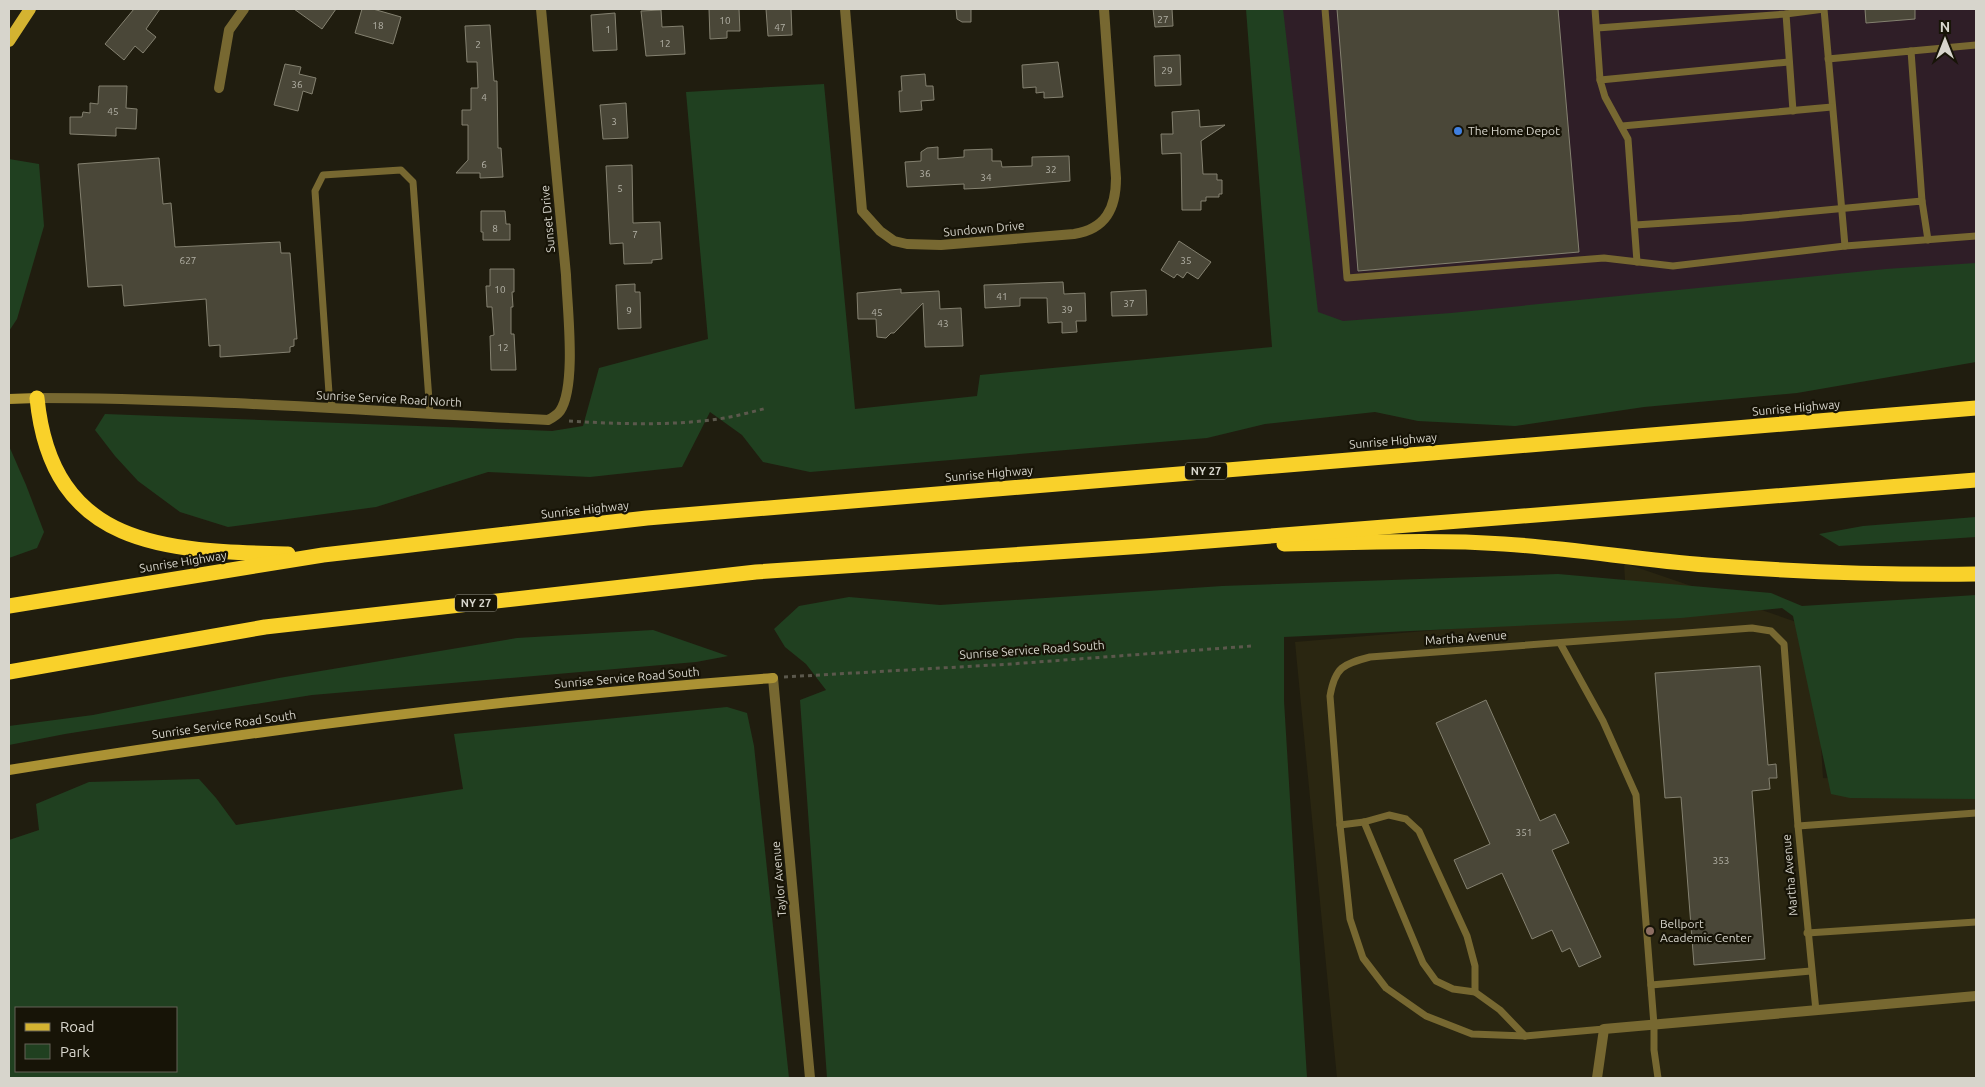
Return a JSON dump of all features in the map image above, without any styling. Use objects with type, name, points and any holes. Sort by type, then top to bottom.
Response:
[{"type":"highway","points":[[37,398],[38,415],[47,449],[62,480],[86,508],[100,520],[117,529],[156,543],[183,548],[226,552],[323,554]]},
{"type":"highway","name":"Sunrise Highway","points":[[9,606],[323,554],[647,518],[1976,408]]},
{"type":"highway","name":"NY 27","points":[[9,672],[265,626],[756,572],[1146,546],[1976,480]]},
{"type":"highway","points":[[1146,546],[1461,541],[1726,566],[1839,572],[1976,574]]},
{"type":"main road","points":[[9,41],[30,9]]},
{"type":"street","points":[[219,88],[229,30],[244,9]]},
{"type":"street","name":"Sunset Drive","points":[[542,9],[566,275],[569,353],[567,394],[560,411],[548,420]]},
{"type":"street","name":"Sundown Drive","points":[[845,9],[862,211],[880,231],[894,241],[920,246],[1080,233],[1097,227],[1105,219],[1115,201],[1116,178],[1104,9]]},
{"type":"street","name":"Sunrise Service Road North","points":[[9,399],[86,398],[333,408],[548,420]]},
{"type":"street","name":"Sunrise Service Road South","points":[[9,770],[178,743],[407,714],[773,678]]},
{"type":"street","name":"Taylor Avenue","points":[[773,678],[810,1078]]},
{"type":"street","name":"Martha Avenue","points":[[1604,1029],[1976,996]]},
{"type":"street","points":[[1597,1078],[1604,1029]]},
{"type":"lane","points":[[1325,9],[1347,278],[1604,258],[1673,266],[1845,246],[1976,236]]},
{"type":"lane","points":[[1596,9],[1600,80],[1605,97],[1628,139],[1638,262]]},
{"type":"lane","points":[[1597,28],[1786,14],[1824,9],[1845,246]]},
{"type":"lane","points":[[1786,14],[1793,111]]},
{"type":"lane","points":[[1828,59],[1976,46]]},
{"type":"lane","points":[[1911,51],[1922,201],[1928,240]]},
{"type":"lane","points":[[1600,80],[1789,62]]},
{"type":"lane","points":[[1622,126],[1832,107]]},
{"type":"lane","points":[[333,408],[330,393],[316,191],[323,175],[400,170],[413,182],[430,414]]},
{"type":"lane","points":[[1635,225],[1922,201]]},
{"type":"lane","name":"Martha Avenue","points":[[1604,1029],[1525,1036],[1472,1034],[1426,1016],[1386,988],[1363,958],[1350,919],[1340,825],[1330,696],[1334,677],[1349,662],[1370,657],[1752,628],[1771,631],[1784,644],[1798,826],[1816,1011]]},
{"type":"lane","points":[[1560,643],[1603,721],[1636,795],[1654,1025],[1654,1050],[1658,1078]]},
{"type":"lane","points":[[1798,826],[1976,813]]},
{"type":"lane","points":[[1340,825],[1364,822],[1389,815],[1406,820],[1418,831],[1467,936],[1475,966],[1475,992]]},
{"type":"lane","points":[[1364,822],[1423,963],[1436,981],[1453,989],[1475,992],[1500,1010],[1525,1036]]},
{"type":"lane","points":[[1808,933],[1976,922]]},
{"type":"lane","points":[[1651,985],[1811,971]]},
{"type":"path","points":[[548,420],[606,424],[653,423],[718,419],[767,408]]},
{"type":"path","name":"Sunrise Service Road South","points":[[773,678],[1010,664],[1252,646]]},
{"type":"shaded area","points":[[1273,9],[1976,9],[1976,287],[1309,335]]},
{"type":"shaded area","name":"Bellport Academic Center","points":[[1624,563],[1814,628],[1823,778],[1976,784],[1976,1078],[1337,1078],[1295,642],[1627,614]]},
{"type":"green space","points":[[1246,9],[1283,9],[1318,312],[1343,321],[1451,313],[1886,269],[1976,263],[1976,362],[1797,393],[1644,407],[1515,426],[1418,421],[1375,412],[1265,424],[1207,438],[810,472],[763,462],[742,435],[710,412],[682,467],[590,477],[488,472],[376,507],[228,527],[180,512],[138,481],[95,430],[105,414],[552,431],[583,426],[599,368],[708,339],[686,92],[824,84],[855,409],[977,396],[980,375],[1272,347]]},
{"type":"green space","points":[[9,159],[39,164],[44,226],[17,319],[9,331]]},
{"type":"green space","points":[[9,446],[44,532],[37,548],[9,558]]},
{"type":"green space","points":[[1976,517],[1976,537],[1839,546],[1819,534],[1863,526]]},
{"type":"green space","points":[[1558,574],[1771,593],[1802,606],[1976,595],[1976,799],[1850,798],[1831,794],[1793,616],[1782,608],[1681,618],[1284,637],[1284,701],[1307,1078],[827,1078],[800,700],[826,690],[806,664],[785,647],[774,629],[799,606],[849,597],[940,605],[1222,586]]},
{"type":"green space","points":[[653,630],[728,656],[696,662],[312,695],[65,734],[9,745],[9,726],[93,715],[279,678],[517,638]]},
{"type":"green space","points":[[727,707],[747,713],[754,746],[789,1078],[9,1078],[9,840],[39,830],[36,804],[89,782],[199,779],[236,825],[463,789],[454,734]]},
{"type":"building","points":[[134,9],[160,9],[146,29],[156,37],[143,53],[135,46],[124,60],[105,44]]},
{"type":"building","points":[[294,9],[336,9],[322,29]]},
{"type":"building","points":[[362,9],[373,9],[401,17],[393,44],[355,33]]},
{"type":"building","points":[[709,9],[739,9],[740,31],[727,31],[727,38],[710,39]]},
{"type":"building","points":[[766,9],[791,9],[792,35],[768,36]]},
{"type":"building","points":[[956,9],[971,9],[971,22],[962,22],[957,19]]},
{"type":"building","points":[[1153,9],[1172,9],[1173,26],[1155,27]]},
{"type":"building","name":"The Home Depot","points":[[1337,9],[1558,9],[1579,252],[1358,271]]},
{"type":"building","points":[[1865,9],[1915,9],[1915,19],[1866,23]]},
{"type":"building","points":[[661,10],[662,27],[683,26],[685,54],[646,56],[641,11]]},
{"type":"building","points":[[615,13],[617,50],[593,51],[591,15]]},
{"type":"building","points":[[490,25],[494,81],[497,81],[498,148],[501,148],[503,177],[480,178],[480,173],[456,173],[468,160],[468,125],[462,125],[462,110],[471,110],[471,88],[478,88],[477,62],[467,62],[465,26]]},
{"type":"building","points":[[1180,55],[1181,85],[1155,86],[1154,56]]},
{"type":"building","points":[[1058,62],[1063,97],[1044,98],[1044,92],[1036,93],[1036,87],[1023,88],[1022,65]]},
{"type":"building","points":[[285,64],[301,67],[299,74],[316,78],[312,94],[303,91],[298,111],[274,105]]},
{"type":"building","points":[[925,74],[926,86],[933,86],[934,100],[921,101],[922,110],[900,112],[899,91],[902,91],[901,76]]},
{"type":"building","points":[[99,86],[127,86],[126,108],[137,109],[136,129],[116,128],[116,136],[70,134],[70,117],[82,117],[83,112],[90,113],[90,103],[98,104]]},
{"type":"building","points":[[626,103],[628,138],[603,139],[600,105]]},
{"type":"building","points":[[1199,110],[1200,127],[1225,125],[1201,141],[1203,174],[1217,174],[1217,180],[1222,180],[1222,194],[1219,194],[1219,197],[1206,197],[1206,201],[1201,201],[1201,210],[1182,210],[1181,153],[1162,154],[1161,134],[1173,134],[1172,112]]},
{"type":"building","points":[[938,147],[938,159],[964,157],[964,150],[992,149],[992,161],[1001,161],[1002,167],[1032,166],[1032,157],[1069,156],[1070,181],[964,189],[964,184],[907,187],[905,162],[921,161],[921,152],[927,148]]},
{"type":"building","points":[[159,158],[163,204],[171,203],[175,247],[280,242],[281,253],[290,253],[297,339],[294,339],[294,346],[290,347],[290,352],[220,357],[220,345],[209,346],[206,299],[124,306],[122,285],[88,287],[78,164]]},
{"type":"building","points":[[632,165],[633,223],[660,222],[662,259],[652,260],[652,263],[624,264],[623,243],[610,244],[606,166]]},
{"type":"building","points":[[481,211],[505,211],[506,224],[510,224],[510,240],[483,240]]},
{"type":"building","points":[[1179,241],[1211,262],[1198,279],[1187,272],[1183,278],[1177,274],[1174,278],[1161,270]]},
{"type":"building","points":[[490,269],[514,269],[511,334],[514,334],[516,370],[491,370],[490,336],[494,335],[492,307],[487,307],[486,286],[490,286]]},
{"type":"building","points":[[1063,282],[1064,294],[1085,293],[1086,321],[1076,321],[1077,332],[1062,333],[1062,322],[1048,323],[1047,298],[1020,298],[1020,306],[985,308],[984,285]]},
{"type":"building","points":[[635,284],[635,292],[640,292],[641,328],[618,329],[616,285]]},
{"type":"building","points":[[901,289],[901,293],[939,291],[940,309],[961,308],[963,346],[925,347],[923,303],[894,333],[891,333],[886,338],[877,337],[876,319],[858,319],[857,293]]},
{"type":"building","points":[[1146,290],[1147,315],[1112,316],[1111,292]]},
{"type":"building","points":[[1760,666],[1768,765],[1776,764],[1777,778],[1769,778],[1770,789],[1752,791],[1765,959],[1694,965],[1681,797],[1665,798],[1655,673]]},
{"type":"building","points":[[1486,700],[1540,821],[1555,814],[1569,843],[1552,850],[1601,957],[1579,967],[1570,948],[1562,952],[1552,930],[1532,939],[1502,873],[1467,889],[1454,860],[1490,844],[1436,723]]},
{"type":"place","name":"The Home Depot","points":[[1458,131]]},
{"type":"place","name":"Bellport Academic Center","points":[[1650,931]]}]
